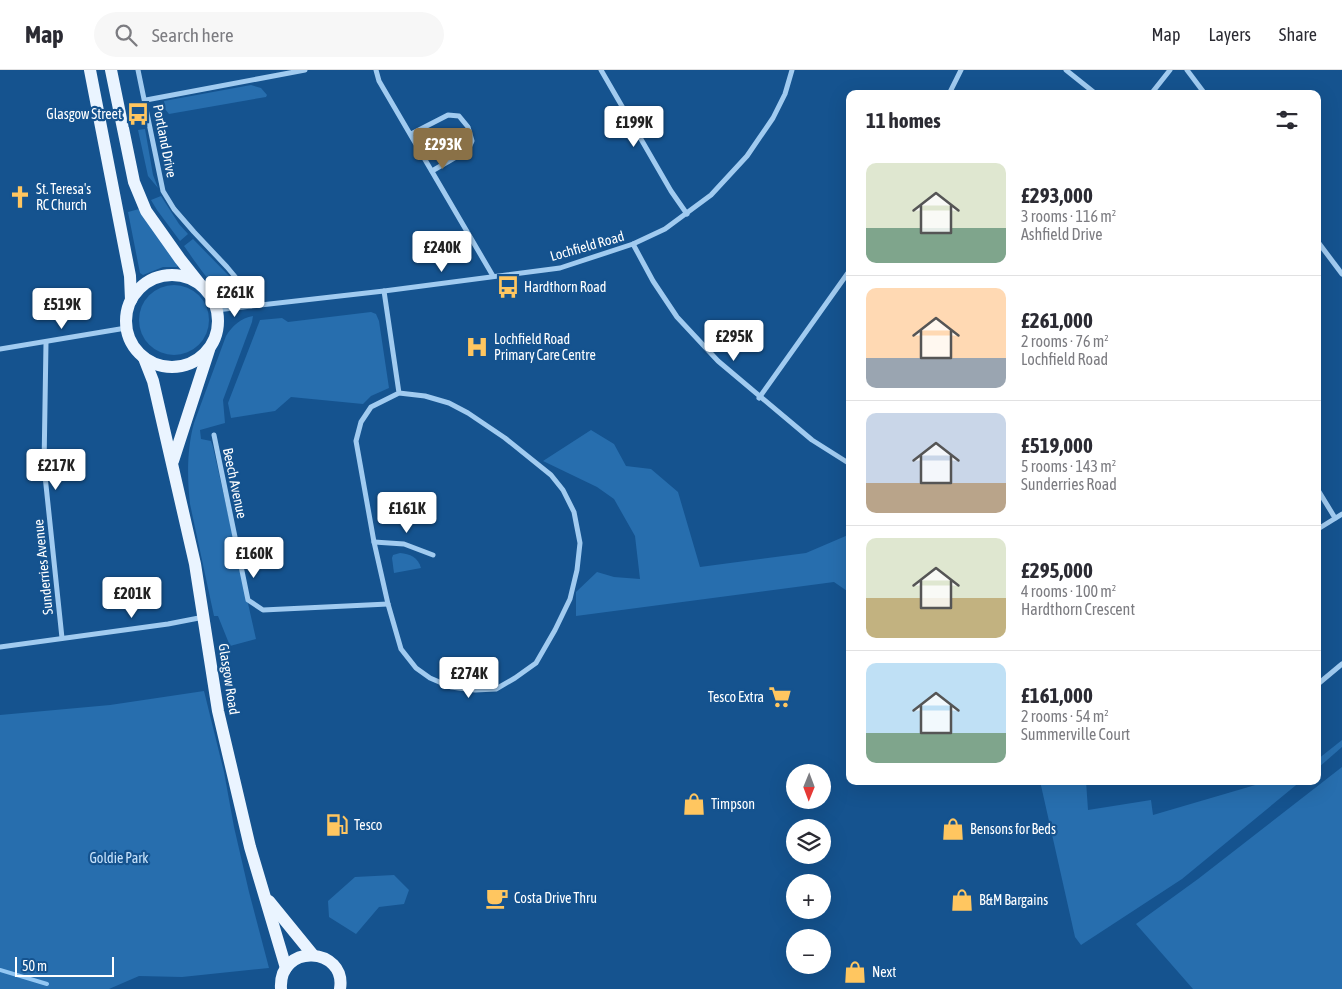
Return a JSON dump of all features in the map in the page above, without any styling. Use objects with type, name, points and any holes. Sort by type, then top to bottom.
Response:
[{"type":"main road","points":[[90,70],[130,276],[131,300]]},
{"type":"main road","points":[[111,70],[134,182],[146,211],[211,298],[218,322],[216,334],[172,463]]},
{"type":"main road","points":[[204,288],[192,280],[179,276],[164,276],[151,280],[139,288],[131,300],[126,314],[126,328],[136,350],[144,358],[158,365],[173,367],[188,364],[201,356],[211,345]]},
{"type":"main road","name":"Glasgow Road","points":[[144,358],[152,381],[195,564],[218,711],[250,847],[286,968]]},
{"type":"main road","name":"Glasgow Road","points":[[266,897],[313,955]]},
{"type":"main road","points":[[281,989],[282,976],[286,968],[297,958],[313,955],[326,959],[333,964],[338,971],[341,988]]},
{"type":"street","name":"Portland Drive","points":[[138,70],[146,100],[163,191],[174,209],[247,292],[251,306]]},
{"type":"street","points":[[146,100],[305,70]]},
{"type":"street","points":[[376,70],[379,81],[494,276]]},
{"type":"street","points":[[601,70],[671,192],[686,214]]},
{"type":"street","name":"Lochfield Road","points":[[216,310],[384,291],[560,268],[633,244],[665,229],[711,195],[747,156],[785,94],[792,70]]},
{"type":"street","points":[[951,90],[961,70]]},
{"type":"street","points":[[1066,70],[1091,90]]},
{"type":"street","points":[[1154,90],[1170,70]]},
{"type":"street","points":[[1186,70],[1202,90]]},
{"type":"street","points":[[411,134],[448,116],[459,116],[468,127],[472,141],[468,150],[432,171]]},
{"type":"street","points":[[633,244],[653,281],[677,317],[718,361],[812,440],[846,461]]},
{"type":"street","points":[[1321,246],[1342,274]]},
{"type":"street","points":[[760,398],[846,276]]},
{"type":"street","points":[[384,291],[399,393]]},
{"type":"street","points":[[0,349],[46,343],[126,328]]},
{"type":"street","name":"Sunderries Avenue","points":[[46,343],[44,466],[62,638]]},
{"type":"street","points":[[399,393],[425,396],[449,403],[468,413],[505,438],[551,474],[563,490],[574,512],[580,543],[577,570],[570,599],[536,663],[496,689],[474,690],[451,687],[430,678],[416,668],[401,648],[388,604],[374,542],[356,442],[361,422],[371,407],[399,393]]},
{"type":"street","name":"Beech Avenue","points":[[214,435],[248,600],[263,610],[388,604]]},
{"type":"street","points":[[1321,495],[1335,518]]},
{"type":"street","points":[[1321,527],[1342,514]]},
{"type":"street","points":[[374,542],[404,544],[434,555]]},
{"type":"street","points":[[0,648],[168,624],[204,616]]},
{"type":"street","points":[[1321,682],[1342,664]]},
{"type":"green space","points":[[251,85],[261,88],[267,95],[266,97],[169,114],[165,109],[164,101]]},
{"type":"green space","points":[[145,129],[153,175],[158,188],[148,176],[138,130]]},
{"type":"green space","points":[[161,196],[179,224],[188,234],[180,241],[151,200]]},
{"type":"green space","points":[[139,209],[178,265],[177,267],[163,267],[143,275],[140,273],[128,212]]},
{"type":"green space","points":[[193,239],[231,278],[237,288],[235,294],[227,295],[222,293],[204,274],[184,246]]},
{"type":"green space","points":[[181,285],[194,291],[203,300],[207,306],[209,320],[207,334],[199,345],[188,353],[167,355],[160,353],[149,345],[141,334],[139,313],[141,306],[149,295],[160,287]]},
{"type":"green space","points":[[371,312],[376,314],[379,321],[389,388],[371,396],[363,404],[291,397],[275,411],[231,418],[228,403],[260,320],[282,318],[288,322]]},
{"type":"green space","points":[[253,316],[223,400],[225,423],[200,430],[201,439],[211,441],[213,447],[256,639],[230,646],[218,616],[214,616],[190,504],[189,453],[194,423],[226,336],[237,323]]},
{"type":"green space","points":[[591,430],[614,444],[626,466],[651,469],[678,492],[700,567],[806,553],[846,536],[846,590],[834,582],[576,616],[576,592],[597,572],[614,577],[640,579],[635,536],[614,499],[597,487],[543,461]]},
{"type":"green space","points":[[400,553],[413,557],[418,561],[421,568],[394,573],[392,558],[393,555]]},
{"type":"green space","name":"Goldie Park","points":[[204,691],[224,772],[249,892],[269,968],[182,977],[139,976],[109,989],[0,989],[0,715],[110,705]]},
{"type":"green space","points":[[1342,740],[1342,747],[1321,765],[1321,757]]},
{"type":"green space","points":[[1342,767],[1342,989],[1193,989],[1136,924],[1198,879]]},
{"type":"green space","points":[[1041,785],[1086,785],[1088,810],[1151,800],[1153,815],[1255,785],[1296,785],[1182,879],[1081,945],[1075,937]]},
{"type":"green space","points":[[394,875],[409,890],[404,904],[379,907],[356,934],[329,917],[328,901],[355,877]]},
{"type":"waterway","points":[[0,970],[47,984]]},
{"type":"place","name":"Glasgow Street","points":[[138,114]]},
{"type":"place","name":"St. Teresa's RC Church","points":[[20,197]]},
{"type":"place","name":"Hardthorn Road","points":[[508,287]]},
{"type":"place","name":"Lochfield Road Primary Care Centre","points":[[477,347]]},
{"type":"place","name":"Tesco Extra","points":[[780,697]]},
{"type":"place","name":"Timpson","points":[[694,804]]},
{"type":"place","name":"Tesco","points":[[337,825]]},
{"type":"place","name":"Bensons for Beds","points":[[953,829]]},
{"type":"place","name":"Costa Drive Thru","points":[[497,898]]},
{"type":"place","name":"B&M Bargains","points":[[962,900]]},
{"type":"place","name":"Next","points":[[855,972]]}]
